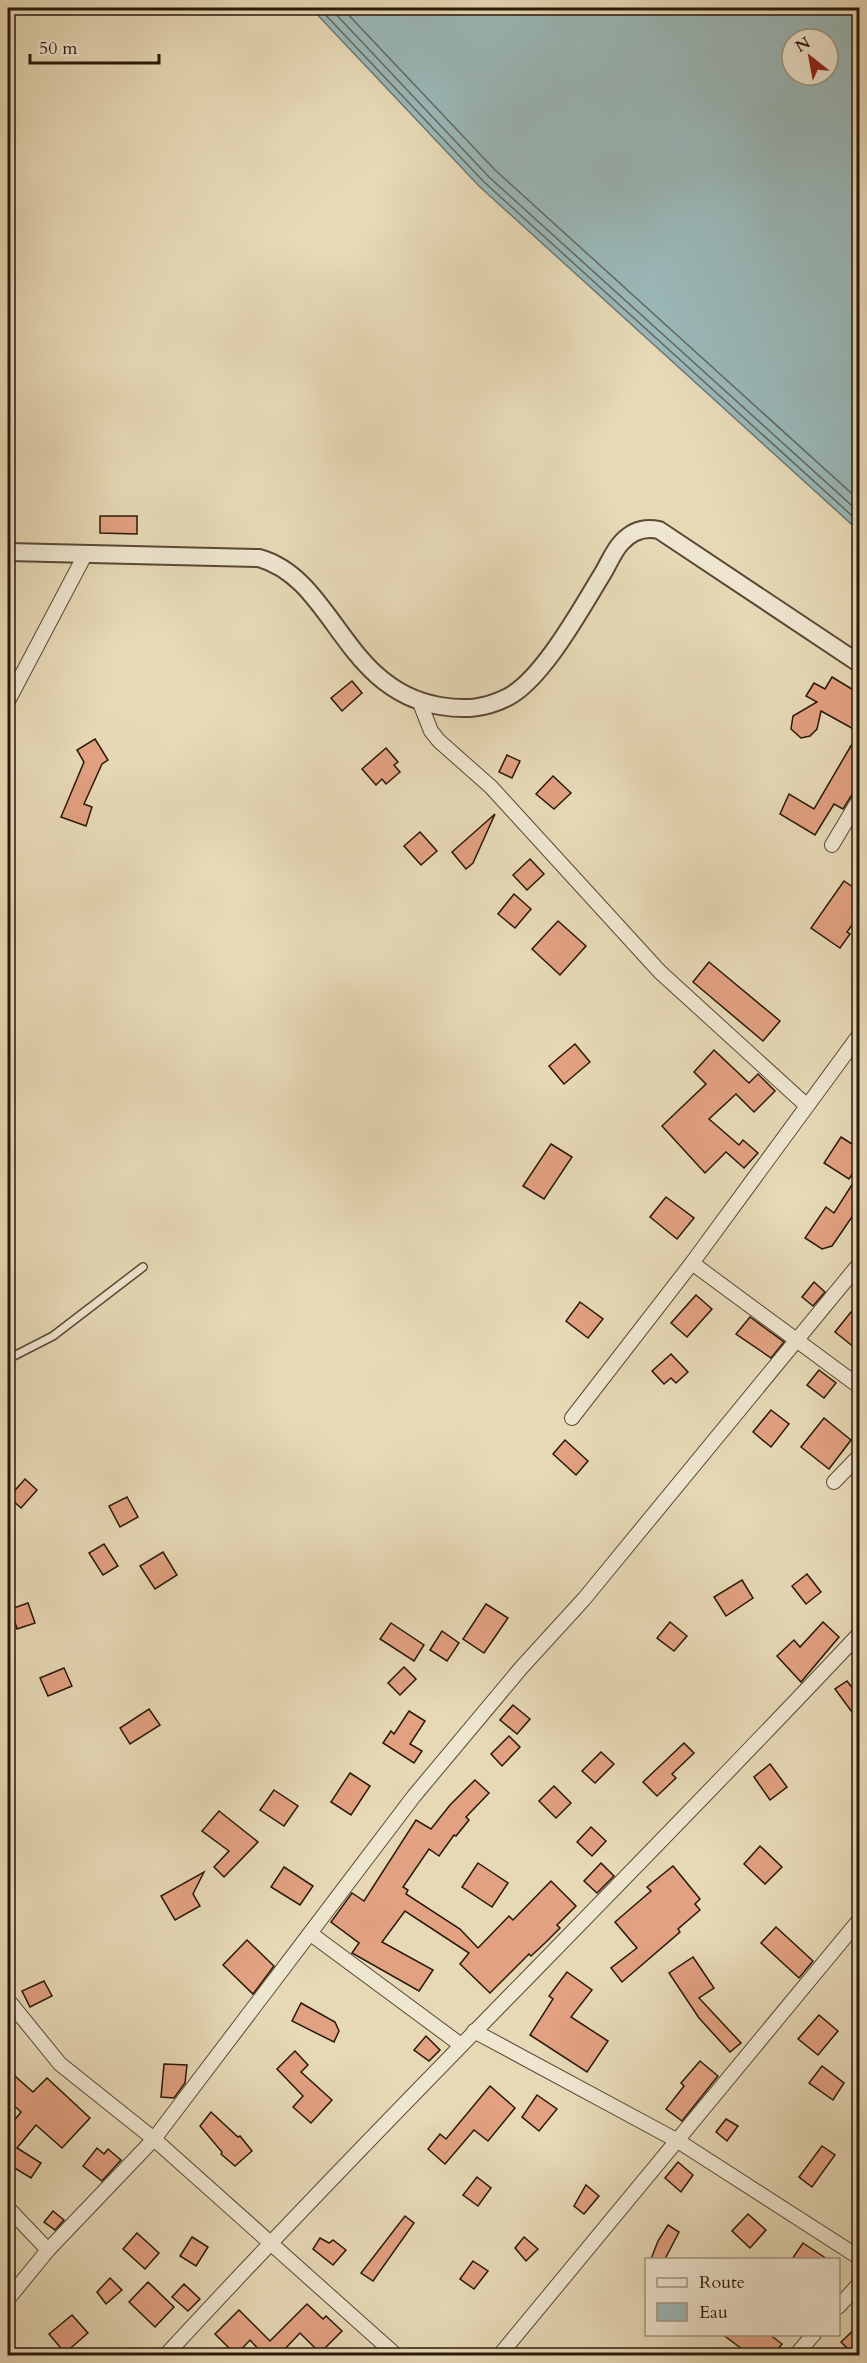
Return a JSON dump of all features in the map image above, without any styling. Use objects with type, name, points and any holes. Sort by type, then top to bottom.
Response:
[{"type":"street","points":[[8,552],[259,558],[276,562],[295,576],[364,664],[393,688],[420,703],[466,710],[480,708],[509,697],[527,685],[573,622],[622,542],[636,531],[648,528],[659,530],[860,664]]},
{"type":"street","points":[[8,700],[86,553]]},
{"type":"street","points":[[420,703],[431,731],[439,741],[491,787],[660,972],[806,1105]]},
{"type":"street","points":[[832,845],[860,798]]},
{"type":"street","points":[[572,1418],[692,1263],[860,1034]]},
{"type":"street","points":[[692,1263],[796,1342],[860,1387]]},
{"type":"street","points":[[8,2299],[48,2250],[154,2139],[435,1771],[584,1599],[860,1263]]},
{"type":"street","points":[[834,1482],[860,1455]]},
{"type":"street","points":[[165,2355],[271,2241],[474,2031],[603,1902],[860,1633]]},
{"type":"street","points":[[499,2355],[860,1919]]},
{"type":"street","points":[[311,1934],[461,2045]]},
{"type":"street","points":[[8,2000],[60,2064],[154,2139],[397,2355]]},
{"type":"street","points":[[474,2031],[678,2141],[860,2258]]},
{"type":"street","points":[[8,2208],[48,2250]]},
{"type":"street","points":[[840,2305],[860,2283]]},
{"type":"street","points":[[795,2355],[812,2336]]},
{"type":"lane","points":[[8,1359],[53,1336],[143,1268]]},
{"type":"water","points":[[311,8],[859,8],[859,531],[479,186]]},
{"type":"building","points":[[100,516],[137,516],[137,534],[100,533]]},
{"type":"building","points":[[832,677],[860,694],[860,789],[853,793],[843,809],[834,804],[815,835],[780,814],[789,794],[814,809],[859,732],[821,711],[817,729],[810,736],[801,738],[791,729],[793,716],[817,702],[806,696],[814,683],[825,689]]},
{"type":"building","points":[[352,681],[362,693],[342,711],[331,698]]},
{"type":"building","points":[[95,739],[108,760],[102,764],[84,804],[92,807],[86,826],[61,817],[84,762],[77,750]]},
{"type":"building","points":[[386,748],[398,762],[394,765],[400,772],[386,784],[382,779],[376,785],[362,769]]},
{"type":"building","points":[[507,755],[520,761],[512,778],[499,772]]},
{"type":"building","points":[[553,776],[571,793],[554,809],[536,794]]},
{"type":"building","points":[[495,814],[473,863],[466,869],[452,852]]},
{"type":"building","points":[[420,832],[437,851],[421,865],[404,846]]},
{"type":"building","points":[[530,859],[544,874],[527,890],[513,875]]},
{"type":"building","points":[[844,881],[860,892],[860,914],[847,932],[850,934],[840,948],[811,928]]},
{"type":"building","points":[[514,894],[531,909],[515,928],[498,914]]},
{"type":"building","points":[[558,921],[586,946],[560,975],[532,949]]},
{"type":"building","points":[[709,962],[780,1021],[763,1041],[693,982]]},
{"type":"building","points":[[575,1044],[590,1062],[564,1084],[549,1066]]},
{"type":"building","points":[[714,1050],[749,1083],[758,1074],[775,1091],[754,1112],[736,1094],[709,1119],[739,1145],[743,1140],[758,1153],[744,1168],[726,1152],[705,1173],[662,1126],[706,1084],[694,1072]]},
{"type":"building","points":[[841,1137],[860,1149],[860,1162],[849,1179],[824,1163]]},
{"type":"building","points":[[551,1144],[572,1157],[544,1199],[523,1186]]},
{"type":"building","points":[[860,1172],[860,1218],[854,1214],[832,1246],[822,1249],[805,1238],[826,1207],[834,1213]]},
{"type":"building","points":[[666,1197],[694,1218],[677,1239],[650,1217]]},
{"type":"building","points":[[814,1282],[825,1292],[813,1306],[802,1297]]},
{"type":"building","points":[[696,1295],[712,1309],[687,1337],[671,1323]]},
{"type":"building","points":[[580,1302],[603,1319],[588,1338],[566,1321]]},
{"type":"building","points":[[851,1312],[860,1319],[860,1352],[835,1332]]},
{"type":"building","points":[[750,1317],[784,1342],[771,1358],[736,1334]]},
{"type":"building","points":[[671,1354],[688,1372],[676,1383],[671,1378],[664,1384],[652,1371]]},
{"type":"building","points":[[819,1370],[836,1383],[824,1398],[807,1385]]},
{"type":"building","points":[[771,1410],[789,1424],[771,1447],[753,1432]]},
{"type":"building","points":[[824,1418],[851,1440],[829,1469],[801,1447]]},
{"type":"building","points":[[565,1440],[588,1461],[576,1475],[553,1454]]},
{"type":"building","points":[[25,1479],[37,1490],[21,1508],[9,1497]]},
{"type":"building","points":[[127,1497],[138,1517],[120,1527],[109,1506]]},
{"type":"building","points":[[104,1544],[118,1566],[103,1575],[89,1553]]},
{"type":"building","points":[[163,1552],[177,1575],[155,1589],[140,1566]]},
{"type":"building","points":[[807,1574],[821,1592],[806,1604],[792,1586]]},
{"type":"building","points":[[742,1580],[753,1598],[726,1616],[714,1597]]},
{"type":"building","points":[[28,1603],[35,1623],[17,1629],[11,1609]]},
{"type":"building","points":[[486,1604],[508,1618],[484,1653],[463,1639]]},
{"type":"building","points":[[670,1622],[687,1636],[674,1651],[657,1638]]},
{"type":"building","points":[[823,1622],[839,1637],[801,1682],[777,1656],[794,1640],[800,1647]]},
{"type":"building","points":[[391,1623],[424,1645],[414,1661],[380,1639]]},
{"type":"building","points":[[442,1631],[459,1643],[447,1661],[430,1650]]},
{"type":"building","points":[[404,1667],[416,1679],[400,1695],[388,1683]]},
{"type":"building","points":[[64,1668],[72,1686],[48,1696],[40,1678]]},
{"type":"building","points":[[847,1681],[860,1698],[860,1723],[835,1689]]},
{"type":"building","points":[[513,1705],[530,1719],[517,1734],[500,1720]]},
{"type":"building","points":[[149,1709],[160,1725],[130,1744],[120,1728]]},
{"type":"building","points":[[409,1711],[425,1721],[410,1744],[422,1751],[414,1763],[383,1743],[391,1731],[394,1734]]},
{"type":"building","points":[[509,1736],[520,1747],[502,1766],[491,1754]]},
{"type":"building","points":[[684,1743],[694,1753],[672,1774],[676,1778],[657,1796],[643,1782]]},
{"type":"building","points":[[601,1752],[614,1764],[595,1783],[582,1771]]},
{"type":"building","points":[[770,1764],[787,1787],[770,1800],[754,1777]]},
{"type":"building","points":[[350,1773],[370,1786],[351,1815],[331,1802]]},
{"type":"building","points":[[475,1780],[489,1793],[466,1817],[469,1820],[456,1836],[454,1835],[439,1856],[429,1849],[403,1887],[408,1890],[406,1894],[460,1929],[478,1948],[509,1916],[513,1920],[551,1881],[576,1906],[557,1925],[560,1928],[531,1956],[529,1954],[490,1993],[460,1964],[469,1953],[405,1911],[382,1942],[433,1970],[419,1991],[352,1953],[359,1943],[331,1922],[352,1893],[364,1901],[416,1820],[431,1829],[450,1805]]},
{"type":"building","points":[[554,1786],[571,1803],[556,1818],[539,1801]]},
{"type":"building","points":[[274,1790],[298,1806],[284,1826],[260,1810]]},
{"type":"building","points":[[219,1811],[258,1842],[224,1877],[214,1867],[229,1851],[202,1831]]},
{"type":"building","points":[[591,1827],[606,1841],[592,1856],[577,1842]]},
{"type":"building","points":[[760,1846],[782,1867],[765,1884],[744,1864]]},
{"type":"building","points":[[478,1863],[508,1883],[492,1907],[462,1887]]},
{"type":"building","points":[[601,1863],[614,1876],[597,1893],[584,1881]]},
{"type":"building","points":[[673,1866],[700,1899],[695,1904],[700,1910],[678,1929],[680,1932],[622,1982],[611,1968],[637,1948],[615,1922],[651,1891],[647,1887]]},
{"type":"building","points":[[284,1867],[313,1886],[300,1905],[271,1887]]},
{"type":"building","points":[[204,1872],[193,1894],[200,1906],[175,1920],[161,1896]]},
{"type":"building","points":[[776,1927],[813,1961],[799,1978],[761,1943]]},
{"type":"building","points":[[247,1940],[274,1966],[253,1994],[223,1965]]},
{"type":"building","points":[[693,1957],[714,1988],[699,1998],[741,2043],[730,2052],[699,2018],[669,1973]]},
{"type":"building","points":[[567,1972],[592,1990],[571,2017],[608,2041],[587,2072],[530,2035],[553,1999],[549,1996]]},
{"type":"building","points":[[44,1981],[52,1996],[30,2007],[22,1991]]},
{"type":"building","points":[[301,2003],[335,2022],[339,2031],[334,2042],[292,2021]]},
{"type":"building","points":[[819,2015],[838,2031],[818,2055],[798,2039]]},
{"type":"building","points":[[426,2036],[440,2050],[429,2061],[414,2050]]},
{"type":"building","points":[[295,2051],[308,2065],[301,2072],[332,2100],[311,2123],[293,2107],[303,2096],[277,2069]]},
{"type":"building","points":[[700,2061],[718,2076],[682,2121],[666,2109],[684,2086],[681,2083]]},
{"type":"building","points":[[164,2064],[187,2065],[185,2083],[174,2098],[161,2097]]},
{"type":"building","points":[[822,2066],[844,2083],[833,2100],[809,2083]]},
{"type":"building","points":[[8,2070],[33,2092],[47,2078],[90,2118],[62,2148],[36,2125],[17,2148],[41,2163],[31,2178],[8,2164],[8,2128],[21,2112],[8,2100]]},
{"type":"building","points":[[490,2086],[515,2108],[488,2141],[474,2130],[445,2164],[428,2149],[440,2134],[446,2139]]},
{"type":"building","points":[[537,2095],[557,2109],[539,2131],[522,2117]]},
{"type":"building","points":[[211,2112],[238,2137],[240,2136],[252,2151],[235,2166],[221,2154],[222,2152],[200,2126]]},
{"type":"building","points":[[726,2119],[738,2126],[727,2141],[716,2132]]},
{"type":"building","points":[[822,2146],[835,2155],[812,2187],[799,2177]]},
{"type":"building","points":[[97,2148],[104,2154],[108,2149],[121,2160],[102,2181],[83,2166]]},
{"type":"building","points":[[678,2162],[693,2175],[681,2192],[665,2178]]},
{"type":"building","points":[[477,2177],[491,2188],[478,2206],[463,2195]]},
{"type":"building","points":[[586,2185],[599,2196],[584,2214],[574,2206]]},
{"type":"building","points":[[53,2211],[64,2220],[55,2230],[44,2222]]},
{"type":"building","points":[[748,2214],[766,2230],[750,2248],[732,2231]]},
{"type":"building","points":[[405,2216],[414,2223],[373,2281],[361,2273]]},
{"type":"building","points":[[668,2225],[679,2232],[666,2258],[651,2258]]},
{"type":"building","points":[[137,2233],[159,2253],[145,2269],[123,2249]]},
{"type":"building","points":[[192,2237],[208,2247],[196,2266],[180,2256]]},
{"type":"building","points":[[524,2237],[538,2249],[526,2261],[515,2248]]},
{"type":"building","points":[[320,2238],[329,2243],[333,2240],[346,2250],[333,2265],[313,2249]]},
{"type":"building","points":[[803,2243],[826,2258],[793,2258]]},
{"type":"building","points":[[473,2261],[488,2271],[474,2289],[460,2279]]},
{"type":"building","points":[[110,2278],[122,2290],[106,2304],[97,2292]]},
{"type":"building","points":[[148,2282],[174,2307],[155,2327],[129,2302]]},
{"type":"building","points":[[184,2284],[200,2299],[188,2311],[172,2297]]},
{"type":"building","points":[[307,2304],[323,2319],[326,2316],[342,2331],[320,2353],[300,2333],[282,2352],[285,2355],[256,2355],[260,2351],[250,2340],[236,2355],[215,2334],[239,2310],[270,2341]]},
{"type":"building","points":[[72,2315],[88,2333],[65,2353],[49,2334]]},
{"type":"building","points":[[860,2324],[860,2355],[854,2355],[841,2342]]},
{"type":"building","points":[[725,2336],[772,2336],[782,2344],[773,2355],[750,2355]]}]
